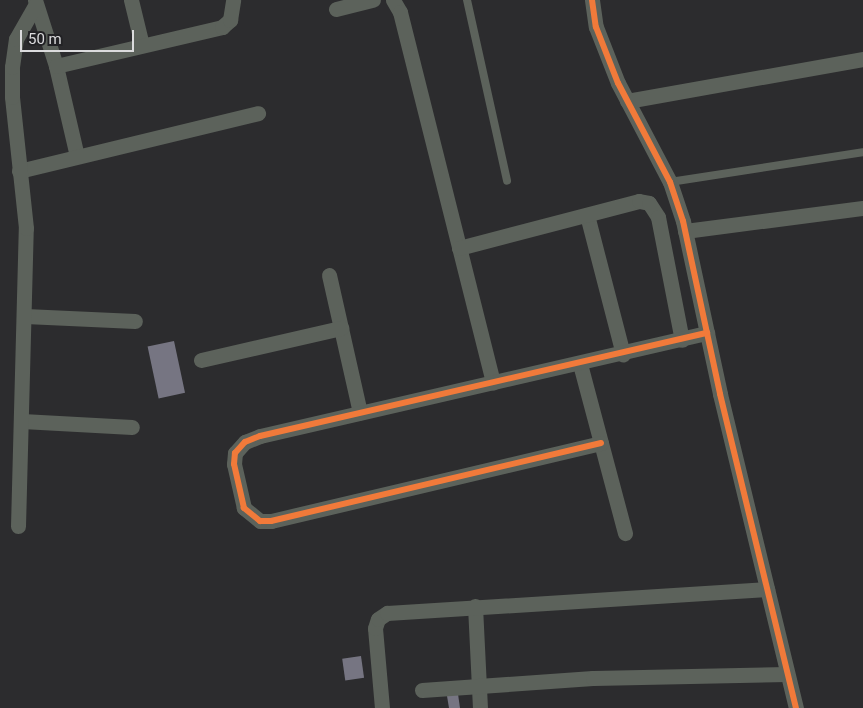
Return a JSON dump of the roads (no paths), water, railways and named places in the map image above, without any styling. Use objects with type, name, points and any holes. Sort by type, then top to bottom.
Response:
[{"type":"street","points":[[131,0],[142,46]]},
{"type":"street","points":[[56,66],[222,27],[230,20],[233,0]]},
{"type":"street","points":[[336,9],[372,0]]},
{"type":"street","points":[[393,0],[400,12],[493,383]]},
{"type":"street","points":[[592,0],[596,27],[627,101],[670,182],[685,230],[707,334],[796,708]]},
{"type":"street","points":[[35,2],[56,66],[76,156]]},
{"type":"street","points":[[18,526],[26,228],[12,97],[13,54],[16,39],[35,2]]},
{"type":"street","points":[[627,101],[863,60]]},
{"type":"street","points":[[19,171],[258,113]]},
{"type":"street","points":[[459,248],[638,202],[649,203],[658,217],[682,340]]},
{"type":"street","points":[[685,230],[863,208]]},
{"type":"street","points":[[587,215],[623,354]]},
{"type":"street","points":[[329,275],[360,413]]},
{"type":"street","points":[[25,316],[136,321]]},
{"type":"street","points":[[202,360],[341,328]]},
{"type":"street","points":[[601,443],[271,521],[260,521],[250,516],[244,508],[234,464],[235,453],[245,442],[360,413],[707,334]]},
{"type":"street","points":[[580,364],[624,533]]},
{"type":"street","points":[[22,421],[132,427]]},
{"type":"street","points":[[382,708],[376,644],[378,619],[398,612],[767,589]]},
{"type":"street","points":[[475,606],[480,708]]},
{"type":"street","points":[[422,690],[593,678],[787,674]]},
{"type":"lane","points":[[467,0],[507,181]]},
{"type":"lane","points":[[670,182],[863,152]]}]
